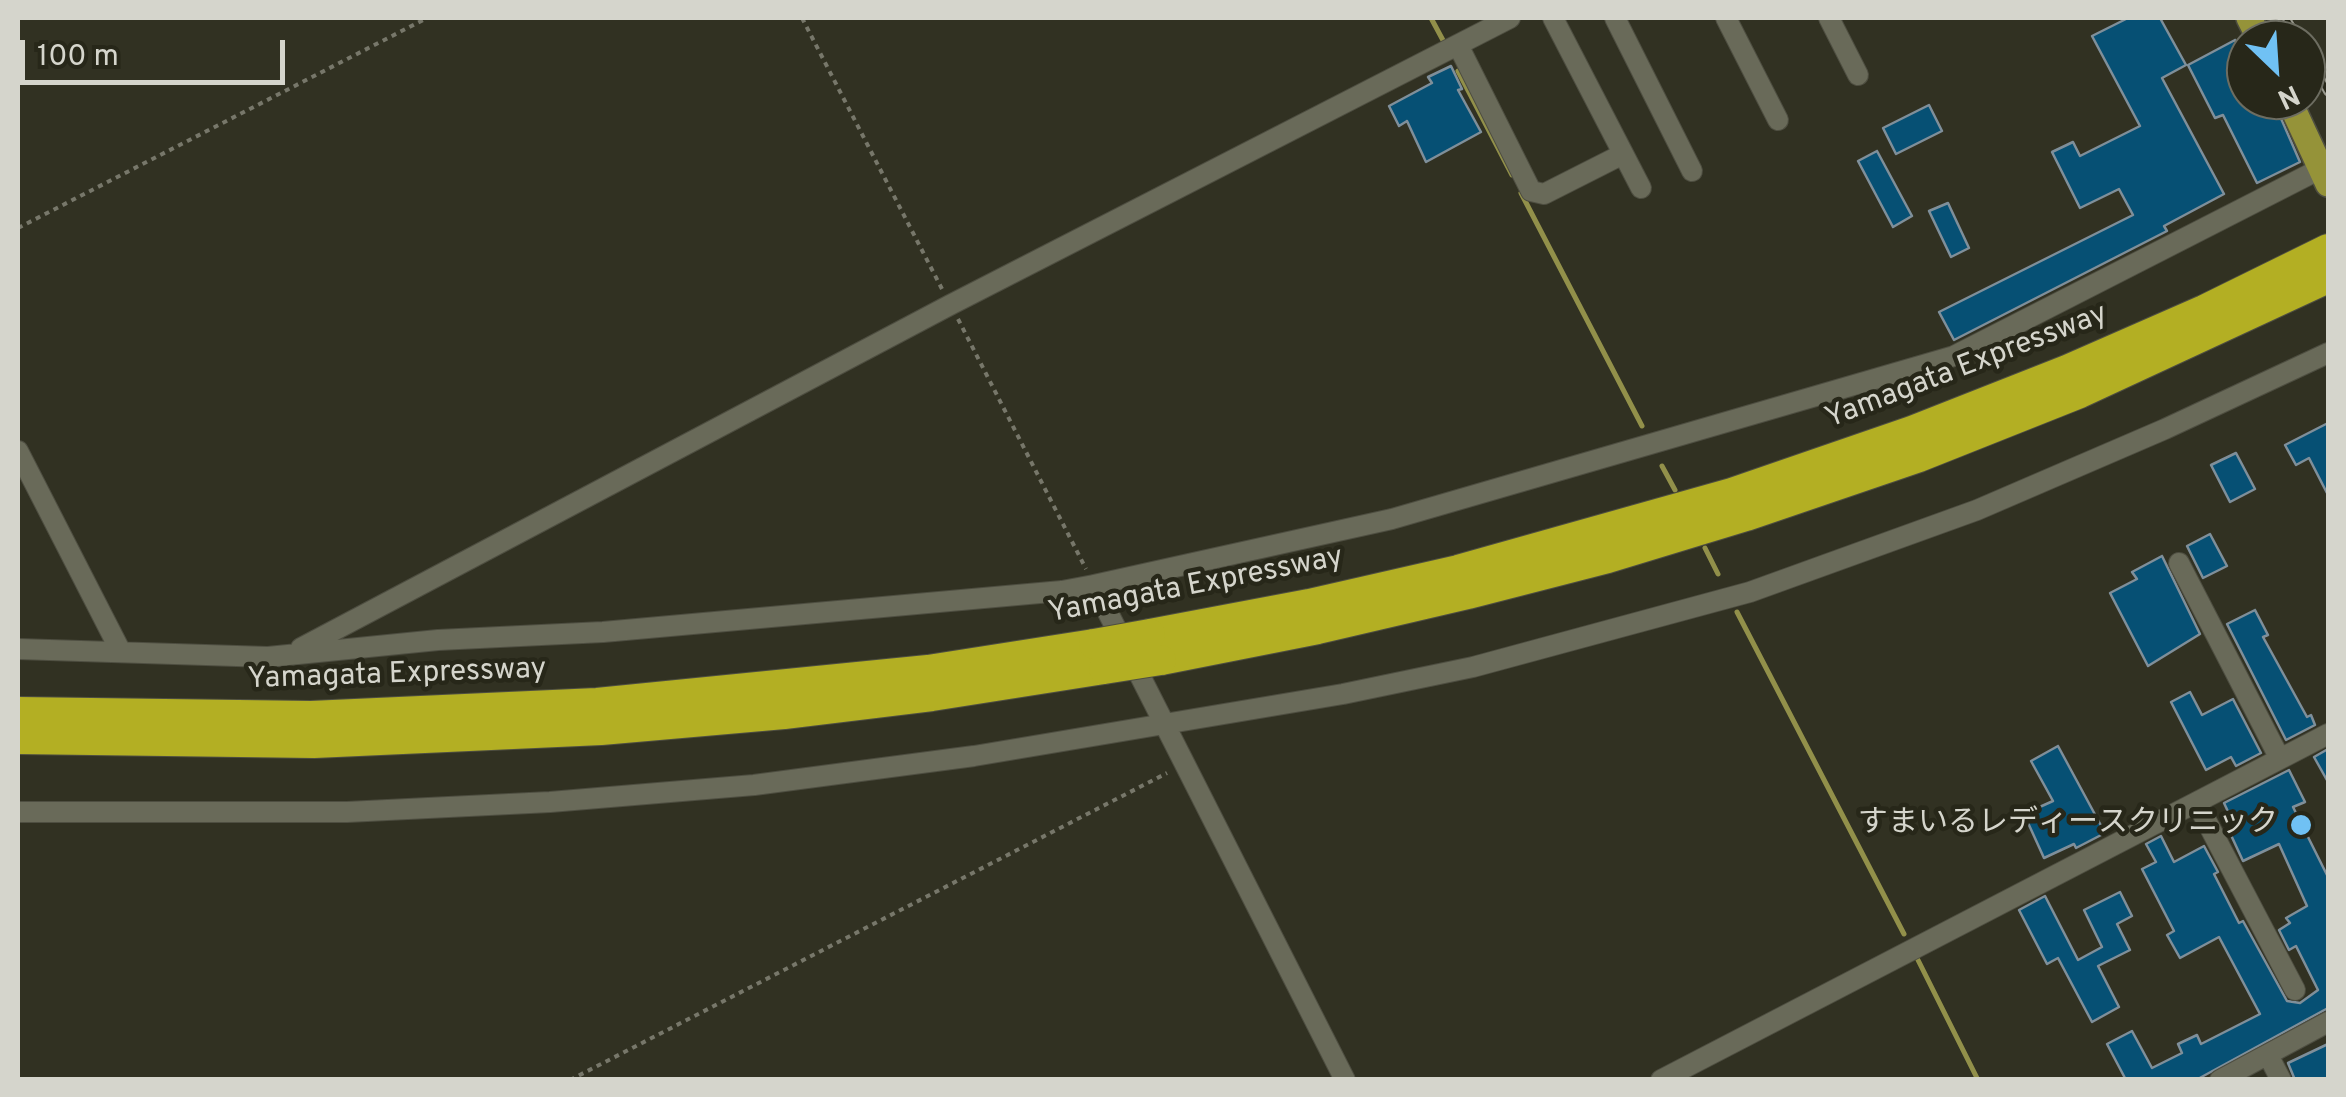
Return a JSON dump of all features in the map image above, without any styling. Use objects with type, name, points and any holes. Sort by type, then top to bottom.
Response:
[{"type":"highway","name":"Yamagata Expressway","points":[[18,739],[313,730],[1099,656],[1156,647],[1308,604],[1458,570],[1732,493],[1912,431],[2328,259]]},
{"type":"highway","name":"Yamagata Expressway","points":[[18,712],[260,730]]},
{"type":"main road","points":[[2298,120],[2325,176]]},
{"type":"street","points":[[291,654],[950,305],[1510,18]]},
{"type":"street","points":[[1552,18],[1641,188]]},
{"type":"street","points":[[1615,18],[1692,171]]},
{"type":"street","points":[[1726,18],[1778,120]]},
{"type":"street","points":[[1829,18],[1858,75]]},
{"type":"street","points":[[1458,45],[1531,191],[1544,194],[1623,154]]},
{"type":"street","points":[[18,648],[268,657],[438,640],[603,632],[1094,585],[1392,519],[1954,356],[2325,176]]},
{"type":"street","points":[[18,812],[348,812],[550,802],[754,785],[974,756],[1344,694],[1472,666],[1750,592],[1977,510],[2328,353]]},
{"type":"street","points":[[18,451],[121,652]]},
{"type":"street","points":[[2179,563],[2280,759]]},
{"type":"street","points":[[1094,585],[1344,1080]]},
{"type":"street","points":[[1660,1080],[2328,734]]},
{"type":"street","points":[[2197,803],[2295,990]]},
{"type":"street","points":[[2220,1080],[2328,1022]]},
{"type":"street","points":[[2268,1054],[2281,1080]]},
{"type":"path","points":[[18,228],[427,18]]},
{"type":"path","points":[[570,1080],[1185,764]]},
{"type":"building","points":[[2128,18],[2160,18],[2186,65],[2162,78],[2224,194],[2164,226],[2167,231],[1954,340],[1939,312],[2133,215],[2119,189],[2080,208],[2052,152],[2073,142],[2080,156],[2140,126],[2092,36]]},
{"type":"building","points":[[2226,45],[2226,120],[2282,120],[2300,162],[2257,183],[2223,115],[2215,118],[2188,65]]},
{"type":"building","points":[[1451,66],[1462,89],[1458,90],[1481,132],[1426,162],[1407,121],[1399,126],[1389,106],[1432,83],[1428,77]]},
{"type":"building","points":[[1929,105],[1942,131],[1896,154],[1883,128]]},
{"type":"building","points":[[1877,151],[1912,216],[1893,227],[1858,161]]},
{"type":"building","points":[[1948,203],[1969,248],[1951,257],[1929,211]]},
{"type":"building","points":[[2328,423],[2328,495],[2309,458],[2296,465],[2285,445]]},
{"type":"building","points":[[2236,453],[2255,489],[2230,502],[2211,465]]},
{"type":"building","points":[[2210,534],[2227,566],[2203,578],[2187,546]]},
{"type":"building","points":[[2162,556],[2200,634],[2148,666],[2110,593],[2137,579],[2132,572]]},
{"type":"building","points":[[2255,610],[2268,635],[2263,637],[2315,725],[2286,740],[2227,624]]},
{"type":"building","points":[[2190,692],[2202,715],[2233,699],[2261,753],[2236,766],[2231,757],[2206,770],[2171,702]]},
{"type":"building","points":[[2058,746],[2105,833],[2044,858],[2024,814],[2053,801],[2031,761]]},
{"type":"building","points":[[2328,749],[2328,782],[2314,757]]},
{"type":"building","points":[[2289,770],[2305,802],[2293,807],[2328,877],[2328,1008],[2196,1080],[2126,1080],[2107,1044],[2132,1031],[2152,1068],[2182,1053],[2178,1044],[2197,1035],[2201,1044],[2260,1014],[2219,937],[2180,958],[2167,935],[2174,931],[2142,869],[2156,862],[2146,844],[2161,836],[2174,862],[2204,846],[2239,923],[2243,921],[2287,1001],[2300,1003],[2318,990],[2296,946],[2289,950],[2279,930],[2290,923],[2286,918],[2307,906],[2279,844],[2243,861],[2224,820],[2231,818],[2224,803]]},
{"type":"building","points":[[2120,892],[2132,916],[2117,924],[2130,950],[2098,966],[2119,1007],[2092,1022],[2058,958],[2047,964],[2019,910],[2045,896],[2078,960],[2102,947],[2084,910]]},
{"type":"building","points":[[2328,1044],[2328,1080],[2295,1080],[2288,1063]]},
{"type":"waterway","points":[[1431,18],[1445,44]]},
{"type":"waterway","points":[[1458,71],[1512,175]]},
{"type":"waterway","points":[[1521,193],[1642,426]]},
{"type":"waterway","points":[[1662,466],[1675,490]]},
{"type":"waterway","points":[[1705,548],[1718,574]]},
{"type":"waterway","points":[[1737,612],[1904,934]]},
{"type":"waterway","points":[[1918,960],[1978,1080]]},
{"type":"railway","points":[[2326,88],[2328,92]]},
{"type":"place","name":"すまいるレディースクリニック","points":[[2301,825]]}]
